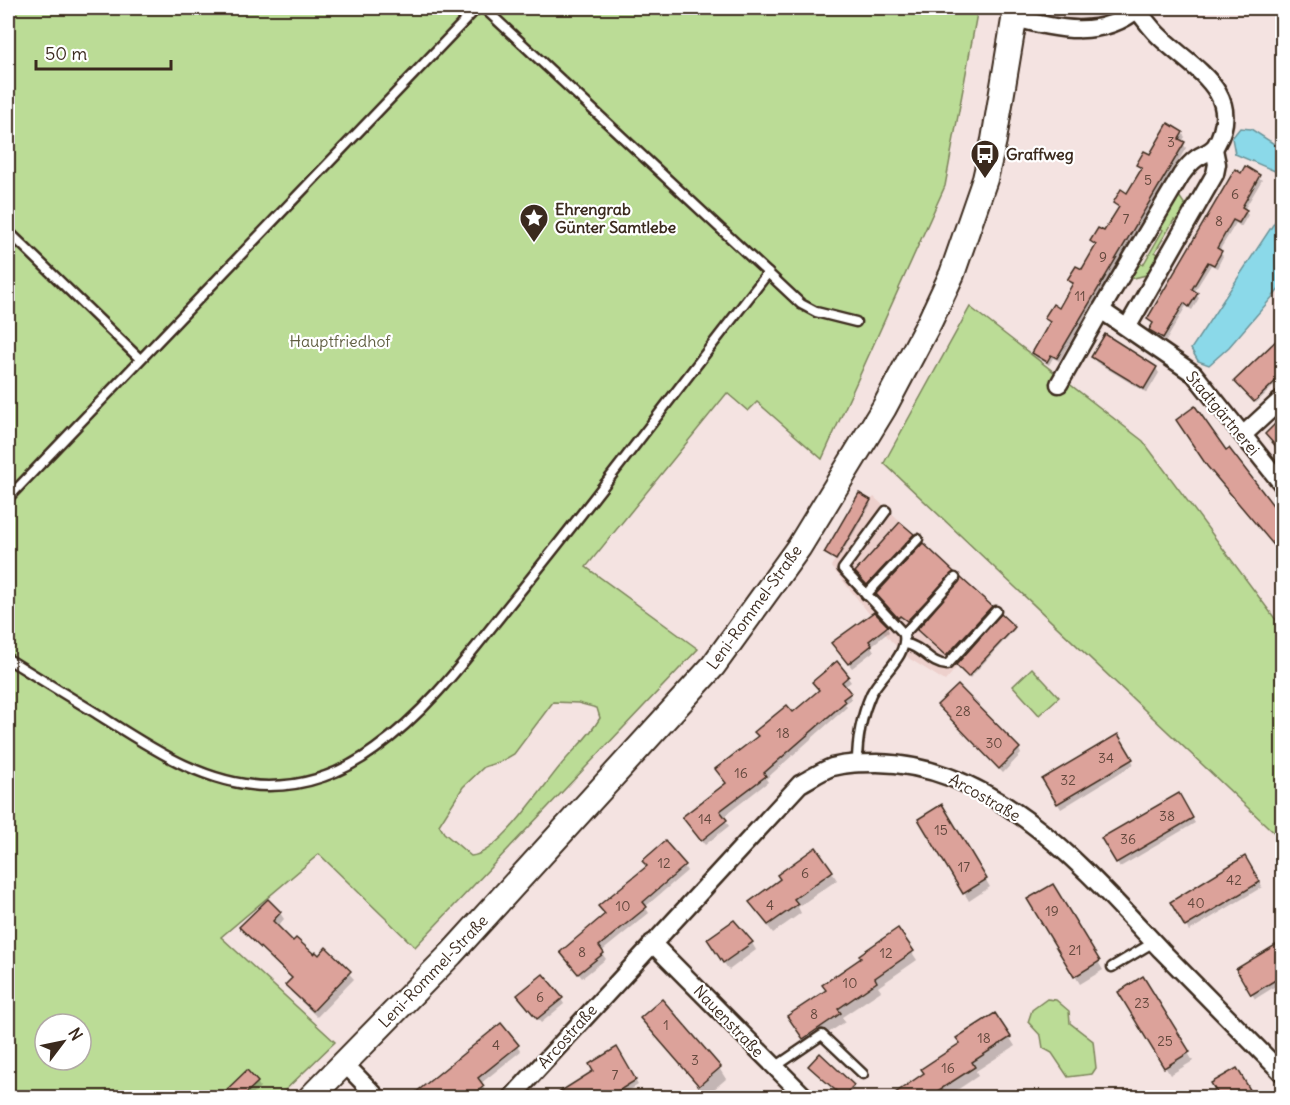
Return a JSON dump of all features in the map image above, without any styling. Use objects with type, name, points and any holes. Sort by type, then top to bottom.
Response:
[{"type":"main road","name":"Leni-Rommel-Straße","points":[[310,1098],[451,954],[713,666],[799,546],[884,408],[952,274],[985,179],[1007,75],[1016,13]]},
{"type":"street","points":[[1016,13],[1056,29],[1087,30],[1117,22],[1138,9],[1157,34],[1209,80],[1217,91],[1224,117],[1222,132],[1214,149],[1217,164],[1215,174],[1128,326]]},
{"type":"street","points":[[1059,384],[1181,175],[1198,157],[1214,149]]},
{"type":"street","name":"Stadtgärtnerei","points":[[1101,310],[1128,326],[1194,374],[1282,484]]},
{"type":"street","points":[[1242,435],[1282,399]]},
{"type":"street","name":"Arcostraße","points":[[511,1098],[652,942],[800,784],[830,768],[857,763],[901,764],[943,773],[992,798],[1057,845],[1282,1073]]},
{"type":"street","name":"Nauenstraße","points":[[652,942],[806,1098]]},
{"type":"street","points":[[344,1063],[378,1098]]},
{"type":"lane","points":[[8,498],[139,358],[477,8]]},
{"type":"lane","points":[[484,8],[801,304],[816,312],[856,322]]},
{"type":"lane","points":[[8,231],[139,358]]},
{"type":"lane","points":[[8,659],[154,750],[196,771],[266,786],[296,784],[320,779],[374,750],[399,730],[434,696],[582,515],[768,273]]},
{"type":"lane","points":[[857,763],[861,719],[881,676],[902,654],[906,644],[904,634],[843,570],[886,511]]},
{"type":"lane","points":[[866,595],[918,538]]},
{"type":"lane","points":[[904,634],[955,578]]},
{"type":"lane","points":[[906,644],[918,646],[938,664],[947,665],[996,611]]},
{"type":"lane","points":[[1112,967],[1154,942]]},
{"type":"lane","points":[[774,1068],[822,1035],[864,1074]]},
{"type":"shaded area","points":[[859,493],[871,500],[874,497],[1015,626],[968,677],[957,667],[945,681],[910,659],[891,641],[831,566],[835,560],[824,553]]},
{"type":"green space","name":"Hauptfriedhof","points":[[8,8],[978,8],[945,186],[822,459],[757,402],[748,411],[727,393],[586,567],[698,649],[415,947],[319,854],[221,937],[335,1042],[278,1097],[8,1097]],"holes":[[[553,702],[578,703],[597,708],[600,718],[591,731],[507,832],[494,844],[471,856],[444,833],[439,825],[463,787],[484,767],[514,754]]]},
{"type":"green space","points":[[1177,193],[1185,205],[1189,199],[1192,203],[1180,223],[1174,220],[1155,252],[1161,256],[1150,274],[1126,280],[1137,261],[1143,265],[1163,230],[1158,226]]},
{"type":"green space","points":[[970,307],[1143,441],[1282,628],[1282,840],[884,463]]},
{"type":"green space","points":[[1032,668],[1059,697],[1039,715],[1013,686]]},
{"type":"green space","points":[[1047,999],[1056,1000],[1069,1011],[1070,1023],[1093,1041],[1096,1068],[1092,1074],[1068,1077],[1052,1053],[1043,1048],[1041,1036],[1028,1022],[1032,1010]]},
{"type":"water","points":[[1240,128],[1251,129],[1282,149],[1282,174],[1235,154],[1232,138]]},
{"type":"water","points":[[1282,211],[1282,286],[1229,347],[1209,365],[1198,361],[1191,349]]},
{"type":"building","points":[[1168,123],[1183,132],[1179,139],[1185,142],[1057,358],[1051,355],[1047,362],[1032,353],[1050,322],[1044,318],[1053,304],[1059,308],[1073,283],[1067,280],[1076,266],[1082,269],[1096,245],[1090,241],[1098,228],[1104,231],[1119,207],[1113,203],[1121,189],[1127,193],[1142,168],[1136,165],[1144,151],[1150,154]]},
{"type":"building","points":[[1245,166],[1260,175],[1242,207],[1247,210],[1239,223],[1233,220],[1217,248],[1222,251],[1214,265],[1208,262],[1192,289],[1198,293],[1189,307],[1184,303],[1163,338],[1149,330],[1153,323],[1147,319],[1235,169],[1241,173]]},
{"type":"building","points":[[1105,334],[1157,367],[1144,389],[1091,357]]},
{"type":"building","points":[[1282,335],[1282,375],[1254,402],[1234,381]]},
{"type":"building","points":[[1195,406],[1226,450],[1229,448],[1282,517],[1282,555],[1207,466],[1176,420]]},
{"type":"building","points":[[1282,417],[1282,453],[1265,434]]},
{"type":"building","points":[[859,493],[871,500],[836,560],[824,553]]},
{"type":"building","points":[[900,522],[914,534],[867,585],[855,572]]},
{"type":"building","points":[[923,543],[954,572],[907,621],[900,616],[898,618],[876,594]]},
{"type":"building","points":[[961,578],[992,606],[946,656],[917,630]]},
{"type":"building","points":[[874,612],[888,626],[869,641],[872,645],[848,664],[831,643]]},
{"type":"building","points":[[1001,614],[1015,627],[968,677],[956,665]]},
{"type":"building","points":[[837,661],[849,676],[842,682],[851,693],[843,699],[845,702],[764,773],[766,776],[720,811],[727,820],[701,841],[682,817],[726,783],[715,769],[758,736],[754,732],[787,705],[793,712],[819,690],[812,682]]},
{"type":"building","points":[[958,685],[1020,748],[999,769],[937,705]]},
{"type":"building","points":[[1118,734],[1133,759],[1057,804],[1042,779]]},
{"type":"building","points":[[1179,793],[1193,818],[1116,863],[1101,838]]},
{"type":"building","points":[[942,804],[987,879],[963,894],[918,819]]},
{"type":"building","points":[[665,841],[686,865],[643,902],[647,907],[599,946],[604,953],[578,974],[560,952],[605,914],[598,906],[647,866],[642,861]]},
{"type":"building","points":[[816,847],[833,871],[794,899],[798,904],[768,925],[749,902],[780,879],[777,875]]},
{"type":"building","points":[[1245,856],[1260,882],[1185,927],[1170,902]]},
{"type":"building","points":[[1053,884],[1100,961],[1074,977],[1027,899]]},
{"type":"building","points":[[268,899],[281,912],[273,921],[293,941],[296,938],[314,954],[316,952],[319,955],[326,947],[351,971],[313,1011],[285,985],[292,978],[239,927]]},
{"type":"building","points":[[734,920],[753,942],[723,963],[707,939]]},
{"type":"building","points":[[898,928],[914,951],[875,978],[877,982],[838,1009],[841,1013],[803,1039],[787,1016],[826,990],[822,985],[861,958],[859,955]]},
{"type":"building","points":[[1282,941],[1282,976],[1251,995],[1236,969]]},
{"type":"building","points":[[543,974],[563,998],[537,1019],[517,995]]},
{"type":"building","points":[[1143,976],[1190,1052],[1164,1068],[1118,992]]},
{"type":"building","points":[[662,999],[721,1067],[699,1086],[640,1018]]},
{"type":"building","points":[[995,1013],[1011,1037],[972,1062],[975,1067],[936,1092],[940,1098],[888,1098],[924,1073],[921,1069],[960,1043],[956,1038]]},
{"type":"building","points":[[501,1023],[519,1045],[478,1078],[484,1086],[470,1098],[409,1098]]},
{"type":"building","points":[[617,1047],[636,1080],[607,1098],[550,1098],[593,1071],[589,1064]]},
{"type":"building","points":[[820,1053],[854,1085],[843,1097],[808,1066]]},
{"type":"building","points":[[1237,1068],[1255,1098],[1220,1098],[1211,1083]]},
{"type":"building","points":[[247,1070],[258,1082],[241,1098],[218,1098]]},
{"type":"place","name":"Graffweg","points":[[985,180]]},
{"type":"place","name":"Ehrengrab Günter Samtlebe","points":[[534,244]]}]
